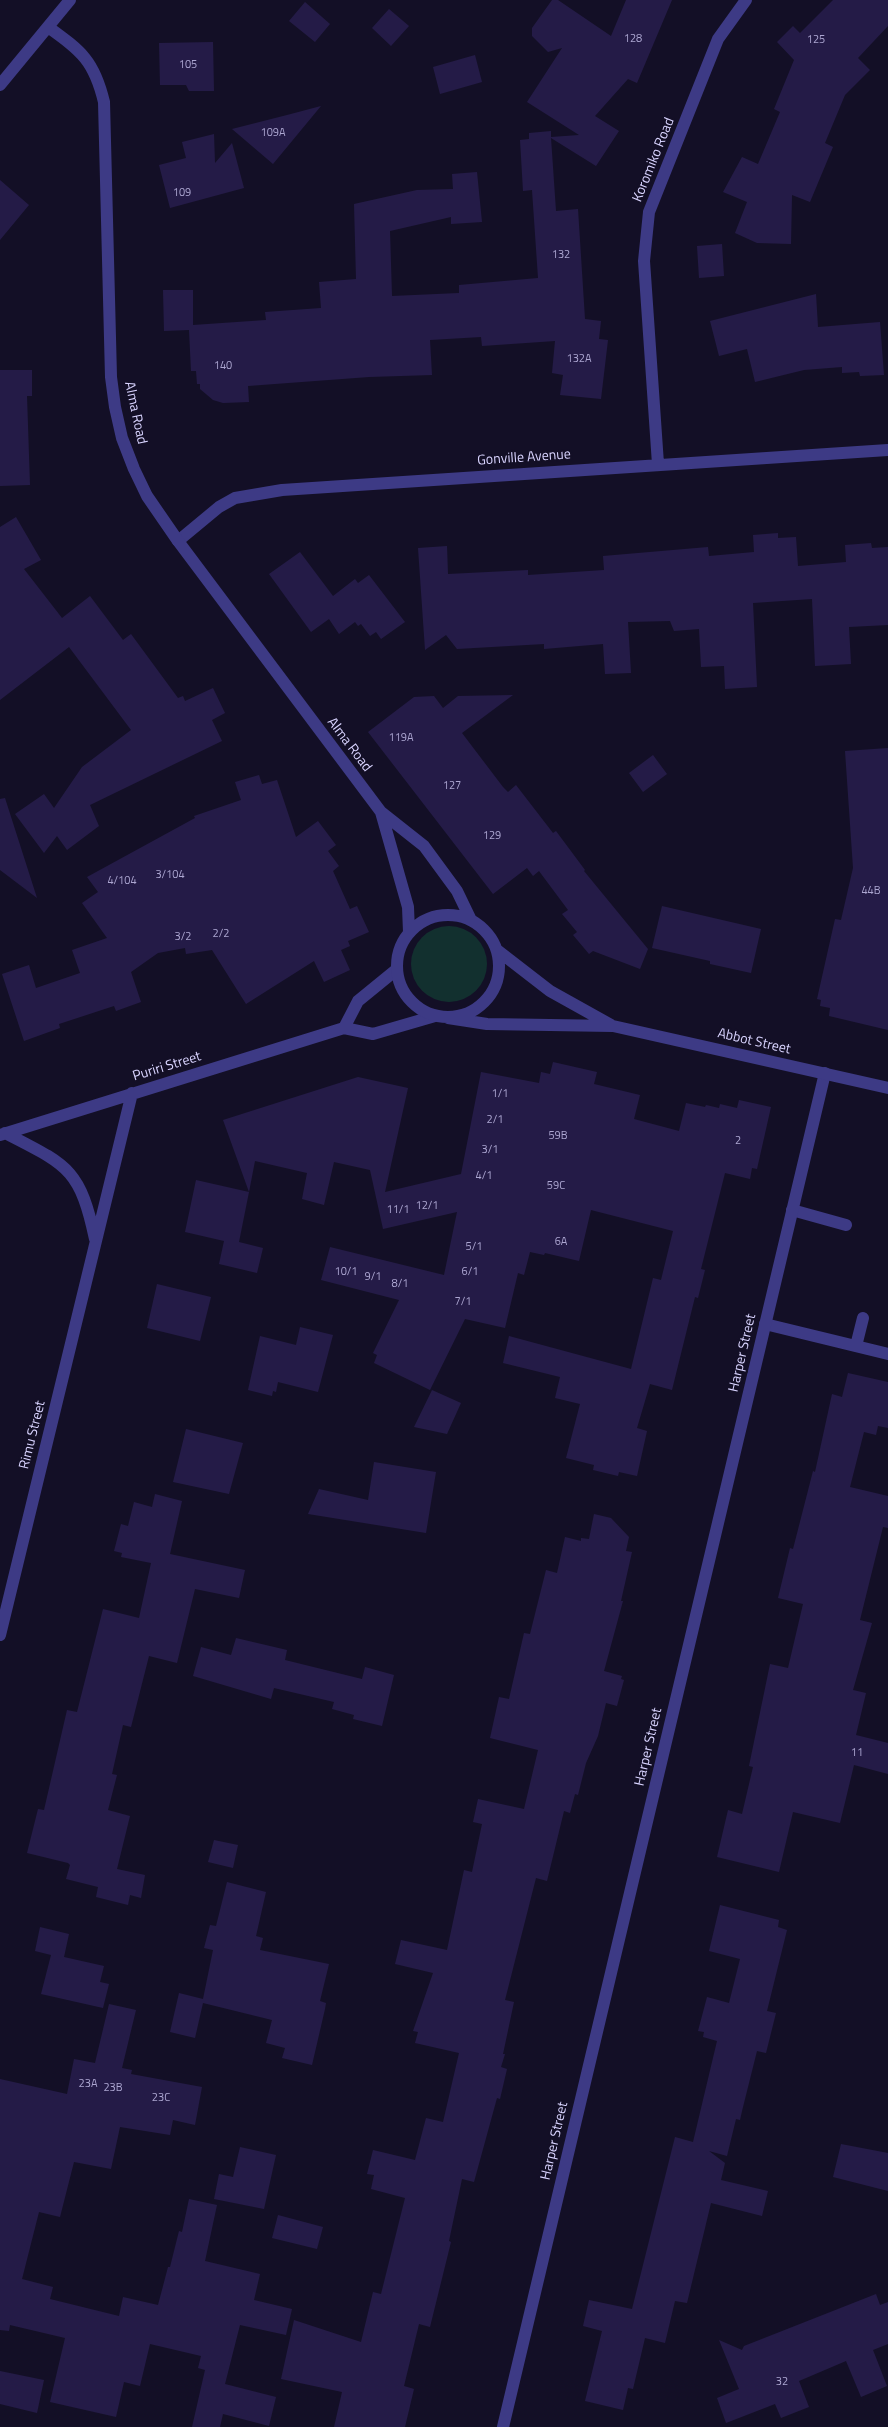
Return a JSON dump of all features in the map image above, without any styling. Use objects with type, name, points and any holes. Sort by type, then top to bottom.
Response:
[{"type":"street","points":[[0,85],[70,0]]},
{"type":"street","name":"Koromiko Road","points":[[658,464],[644,261],[650,212],[718,40],[746,0]]},
{"type":"street","name":"Alma Road","points":[[48,27],[76,47],[89,61],[98,78],[104,102],[112,377],[115,407],[122,438],[134,469],[147,496],[178,541],[381,812],[424,846],[457,891],[471,920]]},
{"type":"street","name":"Gonville Avenue","points":[[178,541],[220,507],[235,498],[250,495],[292,490],[658,464],[888,450]]},
{"type":"street","name":"Alma Road","points":[[381,812],[408,907],[409,932]]},
{"type":"street","points":[[438,915],[455,915],[471,920],[491,938],[497,950],[499,966],[497,982],[490,996],[466,1016],[448,1018],[434,1016],[408,999],[400,985],[396,970],[397,956],[401,943],[409,932],[422,921],[438,915]]},
{"type":"street","name":"Abbot Street","points":[[497,950],[550,991],[613,1026]]},
{"type":"street","points":[[344,1028],[358,1001],[396,970]]},
{"type":"street","name":"Puriri Street","points":[[2,1134],[344,1028],[374,1034],[434,1016]]},
{"type":"street","name":"Abbot Street","points":[[448,1018],[487,1024],[613,1026],[888,1088]]},
{"type":"street","name":"Harper Street","points":[[503,2427],[825,1074]]},
{"type":"street","name":"Rimu Street","points":[[0,1635],[132,1093]]},
{"type":"street","name":"Rimu Street","points":[[2,1134],[62,1165],[79,1184],[88,1208],[96,1241]]},
{"type":"street","points":[[792,1210],[846,1225]]},
{"type":"street","points":[[856,1346],[863,1318]]},
{"type":"street","points":[[765,1324],[888,1354]]},
{"type":"green space","points":[[449,926],[464,929],[476,937],[484,949],[487,964],[484,979],[476,991],[464,999],[449,1002],[434,999],[422,991],[414,979],[411,964],[414,949],[422,937],[434,929]]},
{"type":"building","points":[[552,0],[558,0],[611,36],[626,0],[672,0],[637,83],[628,79],[595,116],[619,131],[596,166],[551,138],[556,211],[578,209],[585,319],[601,321],[599,339],[608,340],[601,399],[560,395],[563,375],[552,373],[555,341],[482,346],[481,337],[430,340],[432,375],[369,377],[248,386],[249,402],[223,403],[213,400],[200,389],[200,384],[197,384],[196,371],[191,371],[189,330],[164,331],[163,290],[193,290],[193,325],[266,320],[265,312],[321,308],[319,282],[356,279],[354,204],[417,190],[453,189],[452,174],[477,172],[482,222],[451,224],[451,217],[390,231],[392,296],[459,293],[459,285],[538,278],[532,190],[523,191],[520,140],[529,139],[529,133],[551,131],[551,137],[579,135],[527,102],[562,48],[548,52],[532,36],[532,28]]},
{"type":"building","points":[[833,0],[888,0],[888,26],[858,58],[870,70],[845,95],[825,143],[833,147],[810,202],[792,195],[791,244],[757,243],[735,233],[747,202],[723,192],[742,157],[758,164],[780,112],[774,109],[794,60],[777,42],[793,26],[800,33]]},
{"type":"building","points":[[305,2],[330,24],[315,42],[289,21]]},
{"type":"building","points":[[389,9],[409,26],[391,46],[372,28]]},
{"type":"building","points":[[213,42],[214,91],[189,91],[186,85],[160,85],[159,43]]},
{"type":"building","points":[[475,55],[482,82],[440,94],[433,67]]},
{"type":"building","points":[[321,106],[273,164],[232,129],[287,115]]},
{"type":"building","points":[[214,134],[215,163],[232,143],[244,188],[170,208],[159,165],[186,158],[182,142]]},
{"type":"building","points":[[0,180],[29,205],[0,240]]},
{"type":"building","points":[[722,244],[724,276],[699,278],[697,246]]},
{"type":"building","points":[[816,294],[818,327],[880,322],[884,375],[860,376],[859,372],[842,373],[842,367],[804,370],[755,382],[747,349],[719,356],[710,321]]},
{"type":"building","points":[[0,370],[32,370],[32,396],[27,396],[30,485],[0,486]]},
{"type":"building","points":[[16,517],[41,560],[24,569],[62,618],[90,596],[123,640],[131,634],[178,698],[183,696],[185,701],[213,688],[225,713],[212,720],[222,741],[90,805],[99,826],[67,850],[57,836],[44,853],[15,814],[44,794],[54,808],[82,767],[131,730],[69,647],[0,700],[0,527]]},
{"type":"building","points":[[778,533],[778,538],[796,537],[798,566],[846,562],[845,545],[871,543],[872,548],[888,547],[888,625],[849,627],[851,664],[815,666],[812,599],[753,603],[757,687],[725,689],[724,666],[701,667],[699,629],[674,631],[670,621],[628,622],[631,673],[605,674],[603,644],[544,649],[544,644],[457,649],[446,635],[425,650],[418,548],[447,546],[448,574],[528,570],[528,575],[604,570],[603,556],[708,547],[709,556],[754,552],[753,535]]},
{"type":"building","points":[[300,552],[333,596],[355,579],[358,583],[369,575],[405,622],[381,639],[376,632],[370,636],[361,624],[358,626],[355,622],[339,634],[329,619],[311,632],[269,574]]},
{"type":"building","points":[[513,695],[462,733],[503,787],[508,792],[516,785],[553,833],[556,831],[584,871],[648,949],[640,969],[593,951],[589,954],[573,935],[577,932],[562,914],[568,910],[539,871],[533,876],[527,868],[493,894],[368,732],[414,697],[434,696],[443,708],[458,696]]},
{"type":"building","points":[[888,748],[888,1030],[829,1016],[830,1008],[820,1006],[821,1000],[817,999],[835,919],[841,920],[853,868],[845,751]]},
{"type":"building","points":[[653,755],[667,774],[643,792],[629,773]]},
{"type":"building","points":[[259,775],[262,784],[277,780],[296,837],[318,821],[336,845],[328,851],[339,866],[333,871],[350,909],[357,906],[369,932],[348,941],[350,946],[341,950],[350,970],[324,982],[314,961],[246,1004],[212,950],[186,954],[185,948],[158,953],[131,972],[141,1002],[116,1011],[114,1006],[59,1024],[60,1028],[24,1041],[2,974],[29,965],[36,988],[80,973],[72,950],[107,938],[82,903],[98,892],[87,877],[195,818],[194,816],[241,800],[235,782]]},
{"type":"building","points":[[5,798],[37,898],[0,870],[0,799]]},
{"type":"building","points":[[662,906],[761,929],[751,973],[710,964],[710,961],[652,948]]},
{"type":"building","points":[[553,1062],[597,1072],[594,1084],[640,1095],[634,1119],[679,1131],[686,1103],[719,1108],[720,1104],[737,1108],[739,1100],[771,1107],[757,1169],[752,1168],[750,1179],[725,1173],[701,1269],[705,1270],[698,1298],[695,1297],[672,1390],[650,1384],[637,1428],[647,1431],[637,1476],[619,1472],[618,1476],[593,1470],[594,1465],[566,1458],[580,1404],[555,1398],[560,1377],[503,1363],[509,1336],[631,1369],[653,1278],[661,1280],[673,1231],[591,1210],[579,1261],[545,1253],[544,1255],[530,1252],[524,1275],[518,1273],[505,1328],[465,1319],[430,1390],[374,1363],[377,1355],[373,1353],[399,1300],[321,1280],[330,1247],[444,1275],[457,1212],[383,1229],[370,1170],[334,1162],[324,1205],[302,1199],[307,1173],[255,1161],[249,1192],[223,1120],[358,1077],[408,1088],[385,1192],[461,1174],[481,1072],[539,1083],[541,1072],[550,1074]]},
{"type":"building","points":[[196,1180],[249,1192],[239,1242],[263,1248],[257,1273],[219,1264],[224,1241],[185,1232]]},
{"type":"building","points":[[157,1284],[211,1297],[200,1341],[147,1328]]},
{"type":"building","points":[[300,1327],[333,1335],[318,1392],[278,1382],[276,1392],[273,1391],[272,1396],[248,1390],[260,1336],[296,1345]]},
{"type":"building","points":[[848,1373],[888,1382],[888,1428],[878,1426],[876,1435],[864,1432],[850,1487],[888,1496],[888,1528],[883,1527],[860,1620],[872,1623],[853,1690],[866,1693],[856,1735],[888,1743],[888,1774],[854,1765],[840,1823],[793,1812],[779,1872],[717,1857],[728,1810],[742,1814],[753,1767],[749,1766],[770,1664],[788,1668],[803,1604],[778,1598],[790,1548],[793,1549],[813,1471],[815,1472],[832,1394],[842,1397]]},
{"type":"building","points":[[432,1390],[461,1403],[447,1434],[414,1427]]},
{"type":"building","points":[[186,1429],[243,1443],[229,1494],[173,1482]]},
{"type":"building","points":[[374,1462],[436,1472],[426,1533],[308,1514],[319,1489],[368,1500]]},
{"type":"building","points":[[155,1494],[182,1501],[170,1554],[245,1570],[239,1598],[195,1589],[177,1663],[149,1656],[131,1727],[123,1725],[112,1774],[117,1775],[108,1810],[130,1816],[117,1869],[145,1875],[141,1898],[130,1895],[128,1905],[96,1897],[98,1887],[66,1879],[70,1865],[68,1863],[27,1853],[38,1809],[44,1810],[67,1710],[77,1712],[103,1609],[139,1618],[151,1563],[121,1557],[122,1553],[114,1551],[121,1524],[128,1526],[134,1502],[152,1507]]},
{"type":"building","points":[[594,1514],[611,1518],[629,1537],[626,1551],[632,1552],[621,1601],[623,1601],[604,1671],[622,1676],[621,1679],[624,1680],[617,1706],[606,1703],[598,1736],[586,1763],[578,1795],[575,1794],[570,1813],[564,1811],[547,1881],[536,1878],[505,2000],[514,2002],[501,2067],[507,2069],[500,2099],[497,2098],[474,2182],[462,2179],[449,2241],[451,2242],[430,2327],[419,2324],[404,2386],[414,2389],[405,2427],[334,2427],[342,2392],[281,2379],[294,2320],[361,2342],[373,2292],[381,2294],[405,2198],[371,2189],[374,2175],[367,2174],[373,2150],[415,2160],[426,2118],[443,2122],[459,2053],[415,2043],[418,2032],[413,2031],[433,1973],[395,1964],[401,1940],[447,1950],[464,1870],[472,1872],[482,1824],[473,1822],[478,1799],[524,1809],[538,1750],[490,1738],[499,1697],[509,1699],[524,1633],[530,1634],[546,1570],[557,1573],[565,1537],[581,1541],[581,1538],[589,1539]]},
{"type":"building","points":[[236,1638],[287,1650],[285,1660],[362,1679],[365,1667],[394,1675],[382,1726],[353,1719],[354,1715],[332,1709],[334,1702],[274,1688],[271,1699],[193,1676],[201,1647],[231,1655]]},
{"type":"building","points":[[214,1840],[238,1845],[233,1868],[208,1862]]},
{"type":"building","points":[[227,1882],[266,1892],[256,1936],[263,1938],[260,1950],[329,1964],[320,2001],[326,2003],[325,2009],[312,2065],[282,2058],[285,2048],[266,2043],[272,2020],[203,2003],[195,2038],[170,2032],[179,1993],[203,1999],[213,1950],[204,1948],[210,1925],[216,1926]]},
{"type":"building","points":[[720,1905],[779,1920],[778,1927],[787,1930],[767,2011],[776,2013],[766,2053],[757,2051],[740,2120],[736,2119],[727,2156],[709,2151],[725,2163],[721,2180],[768,2191],[762,2216],[711,2203],[687,2303],[675,2301],[665,2343],[645,2338],[633,2389],[628,2388],[623,2410],[585,2401],[602,2331],[583,2326],[589,2300],[632,2309],[675,2137],[693,2142],[717,2041],[703,2037],[704,2032],[698,2031],[707,1997],[729,2003],[740,1959],[709,1951]]},
{"type":"building","points":[[40,1927],[69,1934],[64,1957],[104,1966],[100,1982],[109,1984],[103,2008],[41,1994],[51,1955],[35,1951]]},
{"type":"building","points":[[109,2004],[136,2010],[122,2068],[132,2070],[131,2074],[202,2087],[195,2125],[173,2120],[170,2135],[120,2127],[111,2169],[74,2162],[60,2217],[39,2212],[22,2279],[53,2287],[50,2299],[119,2316],[123,2297],[158,2305],[179,2231],[182,2232],[189,2199],[217,2205],[205,2261],[260,2274],[254,2300],[292,2309],[286,2335],[240,2325],[225,2384],[276,2397],[269,2426],[223,2414],[220,2427],[192,2427],[205,2370],[198,2368],[201,2356],[150,2344],[140,2386],[124,2382],[116,2417],[50,2402],[65,2338],[10,2325],[9,2331],[0,2330],[0,2079],[67,2094],[74,2059],[95,2063]]},
{"type":"building","points":[[841,2144],[888,2153],[888,2191],[833,2177]]},
{"type":"building","points":[[240,2147],[276,2155],[264,2209],[214,2199],[219,2174],[233,2177]]},
{"type":"building","points":[[278,2215],[323,2227],[317,2249],[272,2238]]},
{"type":"building","points":[[876,2294],[880,2305],[888,2302],[888,2344],[873,2350],[887,2386],[861,2397],[846,2361],[799,2381],[809,2407],[781,2418],[775,2404],[726,2423],[717,2398],[739,2389],[719,2340],[742,2350],[744,2346]]},
{"type":"building","points":[[0,2371],[44,2380],[37,2413],[0,2404]]}]
